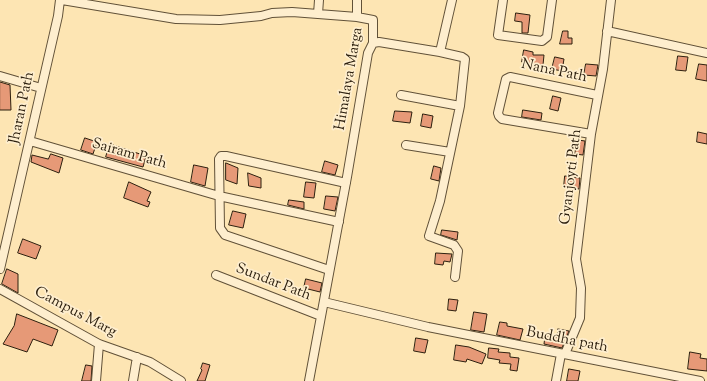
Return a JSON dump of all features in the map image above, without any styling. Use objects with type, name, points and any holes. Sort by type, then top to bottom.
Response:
[{"type":"street","name":"Himalaya Marga","points":[[61,0],[176,19],[220,20],[261,16],[272,13],[318,14],[374,20],[373,43],[368,53],[339,222],[309,381]]},
{"type":"street","name":"Jharan Path","points":[[0,269],[61,0]]},
{"type":"street","points":[[318,14],[319,0]]},
{"type":"street","points":[[357,0],[357,17]]},
{"type":"street","points":[[440,52],[452,0]]},
{"type":"street","points":[[503,0],[498,35],[542,42],[547,37],[552,0]]},
{"type":"street","name":"Gyanjoyti Path","points":[[556,381],[563,354],[580,318],[581,288],[576,259],[591,134],[611,0]]},
{"type":"street","points":[[607,31],[707,54]]},
{"type":"street","points":[[373,43],[440,52],[465,59],[460,106],[440,202],[429,236],[454,245],[458,251],[455,277]]},
{"type":"street","points":[[0,76],[41,88]]},
{"type":"street","name":"Nana Path","points":[[591,134],[502,119],[498,113],[506,79],[510,77],[516,77],[598,95]]},
{"type":"street","points":[[401,95],[460,106]]},
{"type":"street","name":"Sairam Path","points":[[30,141],[220,196],[339,222]]},
{"type":"street","points":[[406,145],[450,152]]},
{"type":"street","points":[[329,270],[225,235],[220,228],[219,159],[221,156],[346,183]]},
{"type":"street","name":"Sundar Path","points":[[216,275],[321,316]]},
{"type":"street","name":"Campus Marg","points":[[0,289],[99,344],[137,357],[176,379]]},
{"type":"street","name":"Buddha path","points":[[324,302],[428,327],[700,381]]},
{"type":"street","points":[[96,381],[99,344]]},
{"type":"street","points":[[133,381],[137,357]]},
{"type":"building","points":[[516,13],[530,15],[528,33],[522,33],[522,22],[515,21]]},
{"type":"building","points":[[563,31],[568,31],[568,38],[572,38],[572,44],[560,44]]},
{"type":"building","points":[[524,50],[533,52],[533,55],[544,55],[543,65],[522,62]]},
{"type":"building","points":[[678,56],[688,57],[686,71],[676,70]]},
{"type":"building","points":[[555,57],[564,59],[562,71],[552,69]]},
{"type":"building","points":[[586,64],[598,65],[596,76],[584,75]]},
{"type":"building","points":[[699,64],[707,65],[707,81],[696,79]]},
{"type":"building","points":[[0,82],[10,85],[11,110],[0,110]]},
{"type":"building","points":[[553,96],[561,98],[558,111],[550,109]]},
{"type":"building","points":[[523,110],[542,113],[541,120],[522,117]]},
{"type":"building","points":[[395,111],[412,112],[410,123],[393,121]]},
{"type":"building","points":[[423,114],[433,116],[431,128],[421,126]]},
{"type":"building","points":[[698,132],[707,134],[707,144],[697,142]]},
{"type":"building","points":[[85,138],[97,142],[93,154],[81,150]]},
{"type":"building","points":[[578,140],[585,141],[583,155],[575,154]]},
{"type":"building","points":[[110,144],[146,156],[143,167],[106,157]]},
{"type":"building","points":[[51,154],[63,158],[59,173],[31,162],[32,155],[48,159]]},
{"type":"building","points":[[325,161],[338,165],[335,175],[322,172]]},
{"type":"building","points":[[226,163],[238,168],[237,184],[226,180]]},
{"type":"building","points":[[194,165],[208,168],[205,186],[191,182]]},
{"type":"building","points":[[434,166],[441,168],[439,181],[431,179]]},
{"type":"building","points":[[248,173],[261,178],[261,188],[249,186]]},
{"type":"building","points":[[565,176],[580,178],[579,189],[564,187]]},
{"type":"building","points":[[129,182],[151,192],[147,201],[150,202],[148,207],[124,198]]},
{"type":"building","points":[[306,182],[316,183],[314,198],[304,197]]},
{"type":"building","points":[[326,196],[338,197],[335,211],[324,209]]},
{"type":"building","points":[[289,200],[304,202],[304,209],[288,205]]},
{"type":"building","points":[[233,211],[246,214],[243,228],[229,225]]},
{"type":"building","points":[[442,230],[458,232],[457,240],[441,235]]},
{"type":"building","points":[[23,239],[41,246],[36,259],[18,253]]},
{"type":"building","points":[[436,253],[452,254],[450,262],[444,261],[443,265],[435,264]]},
{"type":"building","points":[[7,269],[18,274],[18,293],[2,284]]},
{"type":"building","points":[[306,279],[322,283],[320,292],[304,288]]},
{"type":"building","points":[[449,299],[458,300],[456,311],[448,310]]},
{"type":"building","points":[[474,312],[487,314],[484,332],[471,330]]},
{"type":"building","points":[[17,314],[58,330],[52,346],[33,339],[27,352],[3,344],[14,326]]},
{"type":"building","points":[[500,322],[507,323],[507,326],[523,329],[520,340],[497,335]]},
{"type":"building","points":[[558,329],[569,331],[562,348],[544,344],[545,336],[557,337]]},
{"type":"building","points":[[416,338],[428,340],[425,353],[414,351]]},
{"type":"building","points":[[456,345],[469,347],[486,354],[482,364],[467,359],[466,362],[454,360]]},
{"type":"building","points":[[489,348],[499,349],[498,352],[510,353],[510,357],[519,358],[517,371],[510,370],[511,364],[499,363],[500,360],[488,358]]},
{"type":"building","points":[[690,352],[701,354],[700,358],[707,359],[707,371],[688,369]]},
{"type":"building","points":[[203,363],[210,365],[205,381],[197,381],[202,370]]},
{"type":"building","points":[[86,365],[92,366],[91,381],[82,381]]},
{"type":"building","points":[[569,369],[580,371],[578,381],[567,381]]}]
